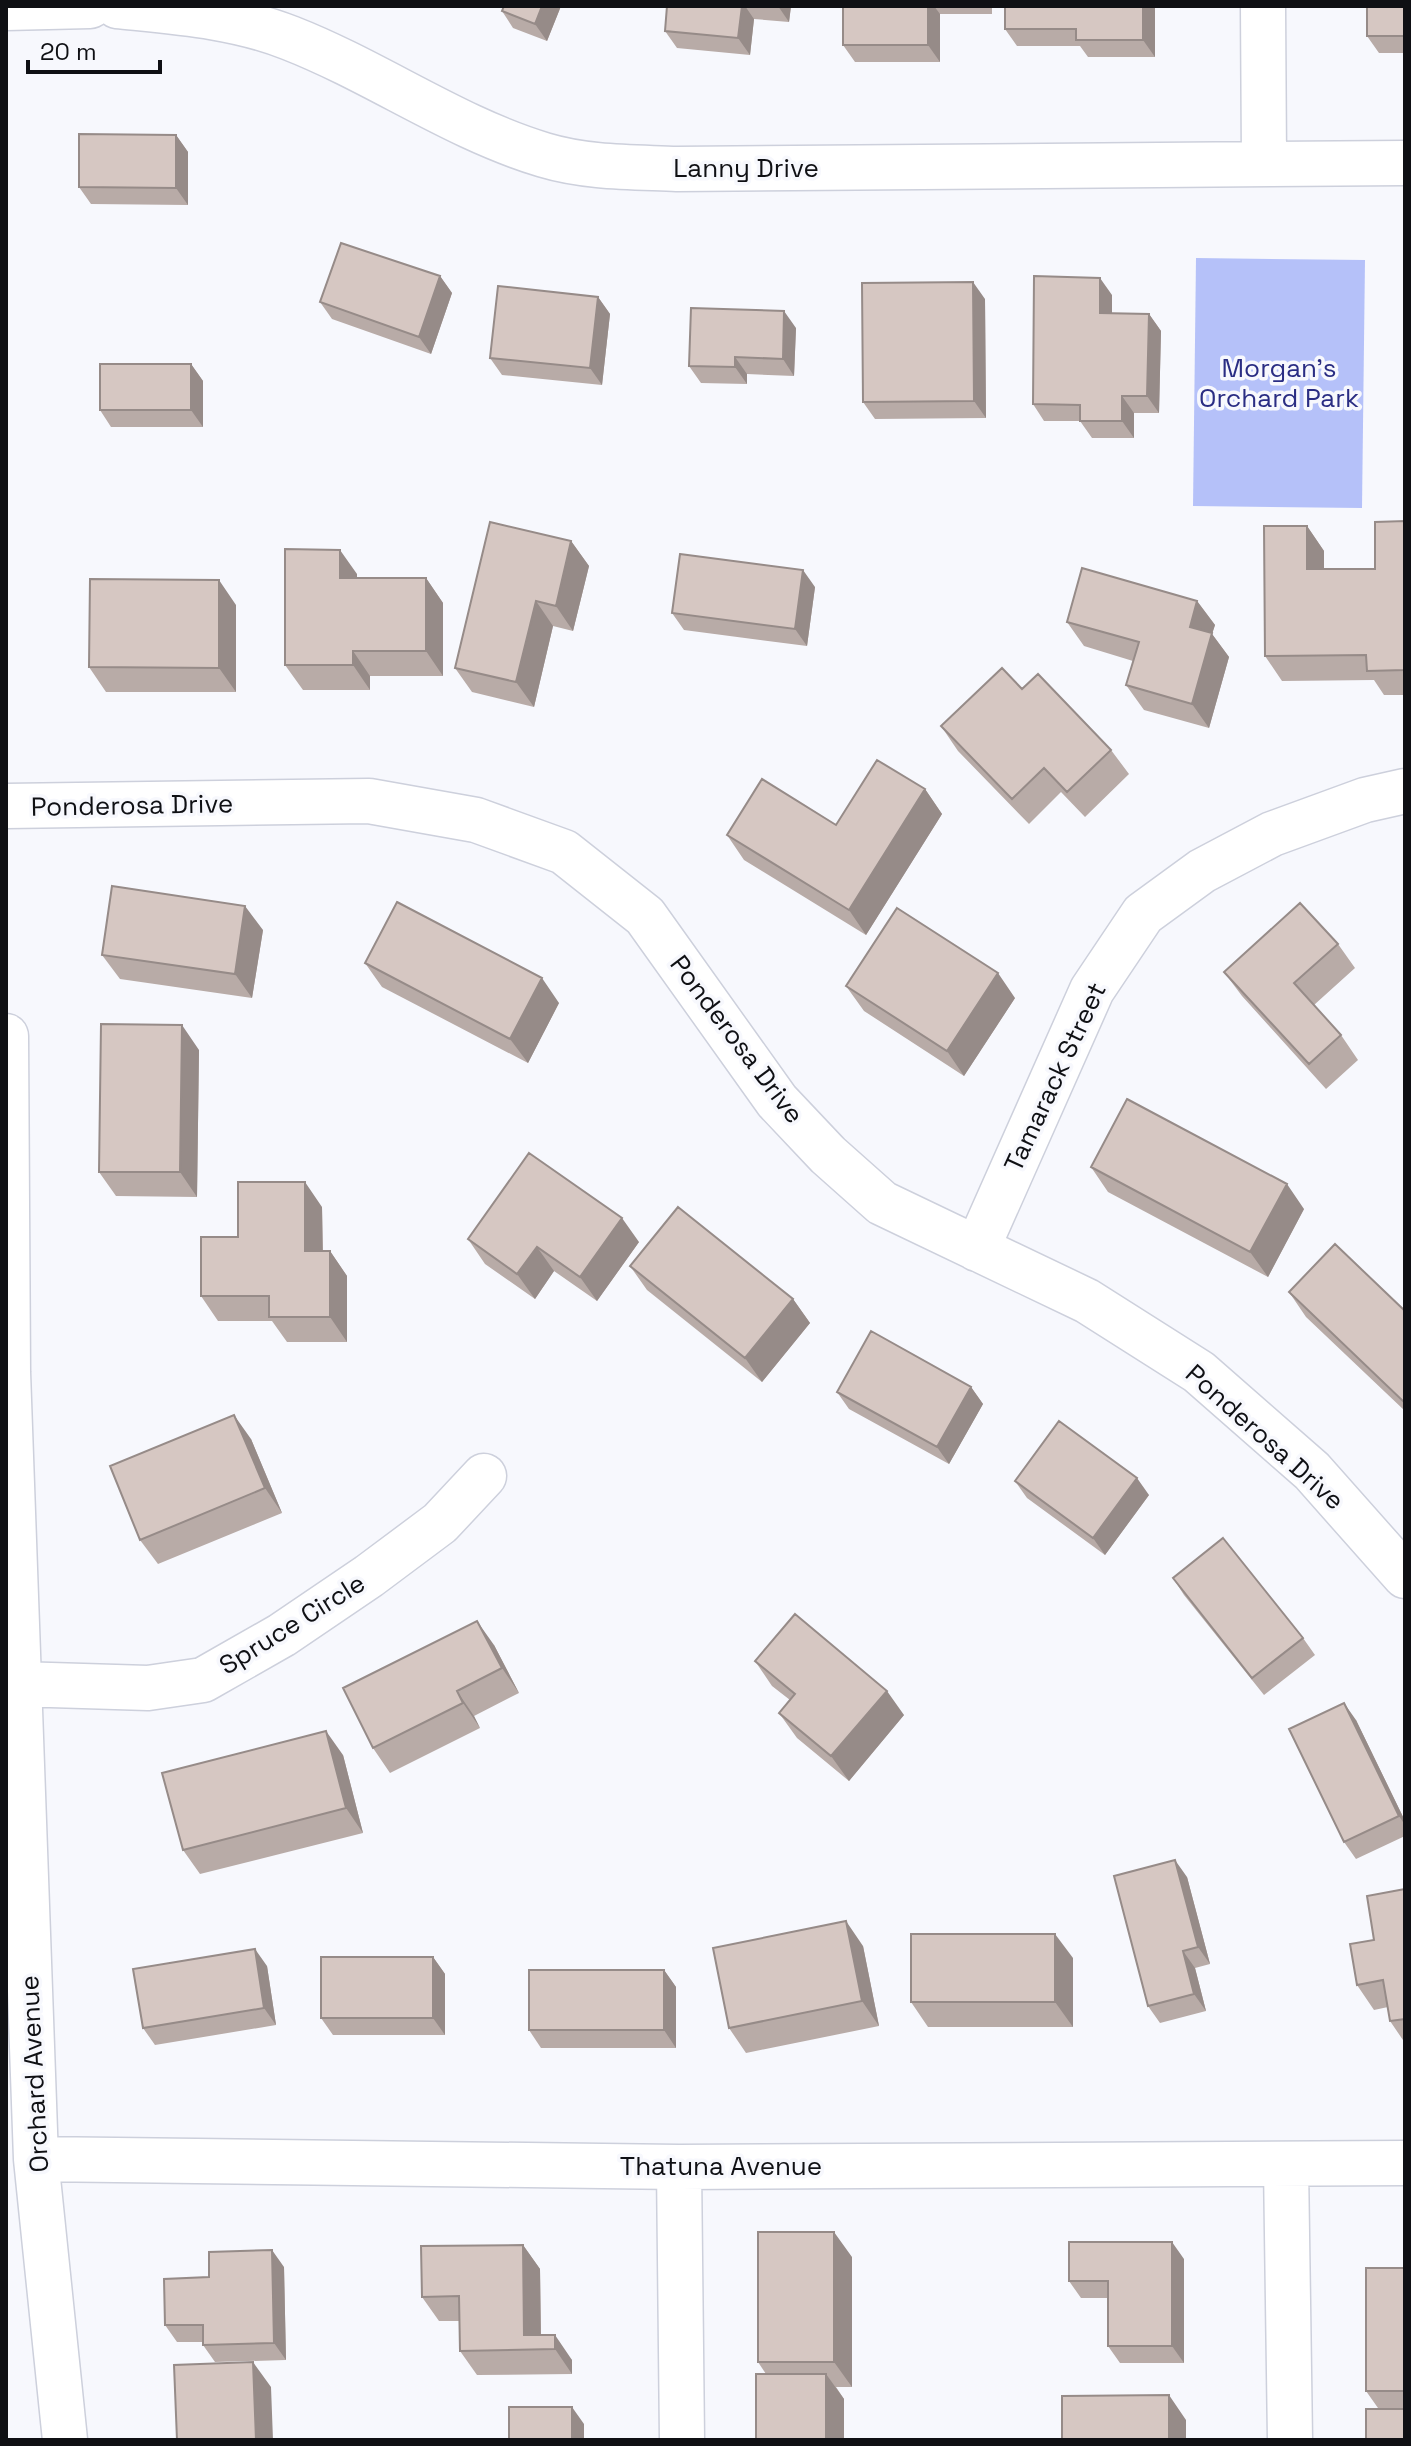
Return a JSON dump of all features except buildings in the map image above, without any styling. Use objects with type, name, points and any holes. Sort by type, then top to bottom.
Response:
[{"type":"street","points":[[6,8],[90,6]]},
{"type":"street","name":"Lanny Drive","points":[[117,6],[213,16],[289,38],[470,128],[546,156],[606,166],[677,169],[1405,163]]},
{"type":"street","points":[[1263,6],[1264,162]]},
{"type":"street","name":"Tamarack Street","points":[[977,1249],[1092,990],[1143,914],[1202,871],[1272,834],[1365,800],[1405,791]]},
{"type":"street","name":"Ponderosa Drive","points":[[6,806],[369,801],[476,820],[564,852],[645,916],[777,1101],[828,1155],[882,1203],[1087,1301],[1199,1372],[1312,1471],[1404,1573]]},
{"type":"street","name":"Orchard Avenue","points":[[6,1036],[7,1372],[36,2159],[65,2440]]},
{"type":"street","name":"Spruce Circle","points":[[18,1684],[148,1688],[203,1680],[282,1635],[369,1576],[440,1523],[484,1476]]},
{"type":"street","name":"Thatuna Avenue","points":[[36,2159],[679,2167],[1405,2163]]},
{"type":"street","points":[[1286,2165],[1290,2440]]},
{"type":"street","points":[[679,2167],[682,2440]]},
{"type":"green space","name":"Morgan's Orchard Park","points":[[1196,258],[1365,260],[1362,508],[1193,506]]}]
